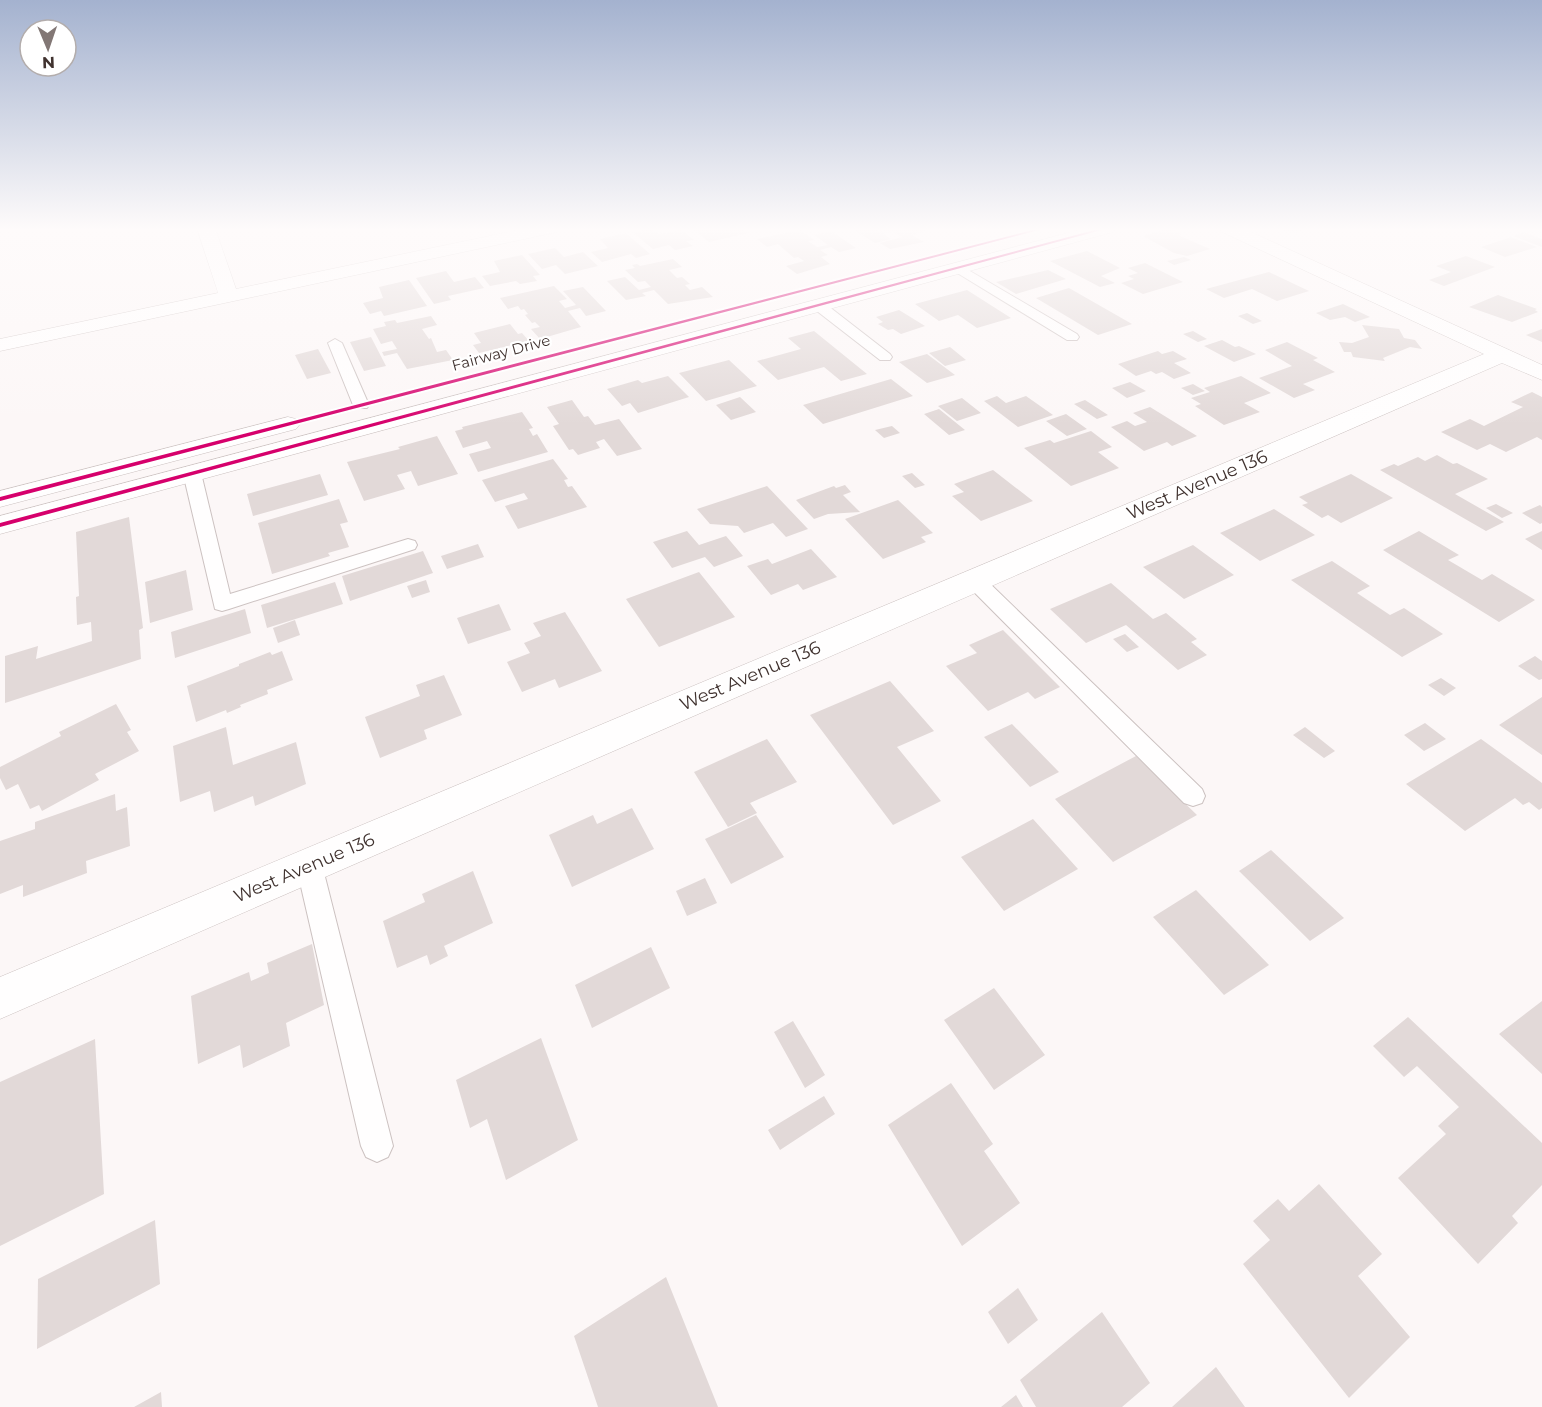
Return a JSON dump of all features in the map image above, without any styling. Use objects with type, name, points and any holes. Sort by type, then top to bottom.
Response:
[{"type":"street","points":[[0,345],[240,294]]},
{"type":"street","name":"Fairway Drive","points":[[0,525],[192,473],[817,294]]},
{"type":"street","name":"Fairway Drive","points":[[0,499],[361,405],[733,318],[818,305],[861,294]]},
{"type":"street","points":[[1369,294],[1542,373]]},
{"type":"street","name":"West Avenue 136","points":[[0,998],[1501,355]]},
{"type":"lane","points":[[1000,294],[1072,337]]},
{"type":"lane","points":[[818,305],[885,357]]},
{"type":"lane","points":[[335,343],[361,405]]},
{"type":"lane","points":[[192,473],[222,604],[408,545]]},
{"type":"lane","points":[[974,580],[1193,796]]},
{"type":"lane","points":[[309,865],[377,1146]]},
{"type":"building","points":[[381,294],[418,294],[427,306],[384,316],[381,311],[370,314],[363,303],[383,298]]},
{"type":"building","points":[[427,294],[459,294],[448,296],[451,300],[434,304]]},
{"type":"building","points":[[520,294],[562,294],[567,299],[559,301],[565,308],[576,305],[565,294],[589,294],[606,311],[586,316],[580,308],[568,311],[581,327],[540,339],[531,329],[540,327],[535,322],[532,323],[525,315],[528,314],[524,309],[521,310],[518,306],[508,309],[500,298]]},
{"type":"building","points":[[620,294],[643,294],[646,296],[626,300]]},
{"type":"building","points":[[658,294],[709,294],[713,297],[668,304]]},
{"type":"building","points":[[953,294],[973,294],[1011,318],[977,328],[958,315],[939,321],[915,304]]},
{"type":"building","points":[[1050,294],[1079,294],[1132,324],[1098,335],[1036,298]]},
{"type":"building","points":[[1215,294],[1238,294],[1224,298]]},
{"type":"building","points":[[1262,294],[1300,294],[1277,301]]},
{"type":"building","points":[[1498,295],[1537,309],[1535,310],[1538,312],[1512,322],[1469,307]]},
{"type":"building","points":[[1343,304],[1370,317],[1355,322],[1345,317],[1330,320],[1316,313]]},
{"type":"building","points":[[899,310],[925,326],[901,334],[878,324],[883,322],[876,317]]},
{"type":"building","points":[[1247,313],[1262,321],[1253,324],[1238,316]]},
{"type":"building","points":[[431,316],[437,325],[422,329],[429,339],[431,338],[437,352],[446,350],[453,360],[407,369],[397,353],[384,356],[382,352],[397,349],[392,341],[381,344],[373,329],[386,326],[384,322],[395,320],[397,323]]},
{"type":"building","points":[[510,324],[518,334],[522,333],[529,341],[479,353],[473,345],[481,343],[474,333]]},
{"type":"building","points":[[1362,325],[1399,329],[1404,338],[1415,340],[1422,349],[1410,347],[1383,358],[1385,361],[1353,357],[1351,352],[1344,352],[1339,342],[1352,343],[1369,337]]},
{"type":"building","points":[[1542,329],[1542,342],[1526,335]]},
{"type":"building","points":[[814,331],[867,374],[841,381],[824,367],[778,380],[757,361],[801,349],[788,338]]},
{"type":"building","points":[[1193,331],[1207,339],[1198,342],[1183,334]]},
{"type":"building","points":[[371,337],[386,366],[364,371],[350,342]]},
{"type":"building","points":[[1222,340],[1256,354],[1234,362],[1204,346]]},
{"type":"building","points":[[1287,342],[1318,358],[1313,360],[1335,372],[1303,384],[1315,390],[1294,398],[1259,378],[1292,366],[1265,350]]},
{"type":"building","points":[[950,347],[966,360],[945,366],[929,353]]},
{"type":"building","points":[[318,349],[331,373],[307,379],[295,355]]},
{"type":"building","points":[[1158,351],[1162,354],[1173,351],[1187,359],[1174,363],[1191,373],[1174,379],[1162,372],[1156,374],[1151,371],[1136,376],[1118,364]]},
{"type":"building","points":[[927,354],[955,375],[927,383],[899,362]]},
{"type":"building","points":[[729,360],[757,386],[706,401],[679,373]]},
{"type":"building","points":[[668,376],[689,397],[638,413],[630,403],[622,406],[607,389],[638,380],[642,383]]},
{"type":"building","points":[[1241,376],[1271,393],[1244,403],[1260,412],[1224,425],[1195,406],[1201,404],[1191,398],[1210,392],[1204,388]]},
{"type":"building","points":[[891,379],[913,396],[823,424],[803,405]]},
{"type":"building","points":[[1130,382],[1146,391],[1127,398],[1112,388]]},
{"type":"building","points":[[1193,384],[1205,391],[1193,395],[1181,388]]},
{"type":"building","points":[[1532,392],[1542,397],[1542,440],[1537,437],[1506,452],[1490,444],[1477,450],[1441,432],[1470,419],[1484,426],[1523,407],[1511,402]]},
{"type":"building","points":[[997,396],[1006,403],[1026,396],[1053,415],[1018,427],[984,401]]},
{"type":"building","points":[[740,397],[756,412],[731,420],[716,405]]},
{"type":"building","points":[[962,398],[981,413],[957,421],[938,406]]},
{"type":"building","points":[[572,400],[584,417],[588,416],[595,425],[619,419],[642,449],[617,456],[604,439],[596,442],[600,448],[578,455],[573,449],[569,450],[553,426],[559,424],[547,407]]},
{"type":"building","points":[[1085,400],[1108,415],[1097,419],[1074,404]]},
{"type":"building","points":[[1150,407],[1197,436],[1172,446],[1167,442],[1144,451],[1111,427],[1127,421],[1135,426],[1147,422],[1133,413]]},
{"type":"building","points":[[939,409],[965,430],[949,435],[924,414]]},
{"type":"building","points":[[522,412],[533,428],[529,429],[533,436],[537,434],[548,452],[478,472],[469,454],[491,448],[487,441],[463,448],[455,431],[463,429],[462,427]]},
{"type":"building","points":[[1066,414],[1087,429],[1067,436],[1046,421]]},
{"type":"building","points":[[892,426],[900,433],[884,438],[875,430]]},
{"type":"building","points":[[1091,431],[1112,447],[1098,452],[1119,468],[1071,486],[1024,448],[1050,440],[1054,443]]},
{"type":"building","points":[[437,436],[458,474],[418,486],[411,471],[397,475],[405,489],[364,501],[347,462],[400,449],[398,447]]},
{"type":"building","points":[[1437,455],[1488,479],[1455,494],[1504,522],[1486,531],[1380,470],[1394,464],[1398,466],[1418,457],[1425,461]]},
{"type":"building","points":[[553,459],[568,479],[564,480],[568,487],[572,486],[587,507],[518,529],[505,506],[528,499],[524,493],[495,502],[482,480]]},
{"type":"building","points":[[993,470],[1033,501],[981,521],[952,496],[964,492],[954,484]]},
{"type":"building","points":[[912,473],[925,485],[915,488],[902,476]]},
{"type":"building","points":[[320,474],[328,495],[253,516],[247,494]]},
{"type":"building","points":[[1351,474],[1393,498],[1341,523],[1328,515],[1322,518],[1302,505],[1308,503],[1299,497]]},
{"type":"building","points":[[845,485],[851,492],[843,495],[860,512],[828,514],[814,519],[796,500],[834,486],[836,488]]},
{"type":"building","points":[[767,486],[808,529],[786,537],[773,523],[744,533],[738,526],[710,524],[697,509]]},
{"type":"building","points":[[339,499],[348,522],[340,524],[349,547],[328,553],[330,556],[272,574],[258,523]]},
{"type":"building","points":[[898,500],[933,533],[921,537],[926,542],[883,559],[845,519]]},
{"type":"building","points":[[1496,504],[1513,513],[1502,518],[1486,508]]},
{"type":"building","points":[[1540,505],[1542,523],[1540,524],[1522,513]]},
{"type":"building","points":[[1274,509],[1315,535],[1260,561],[1220,533]]},
{"type":"building","points":[[129,517],[143,628],[139,630],[141,659],[5,703],[5,656],[38,646],[36,659],[92,641],[91,622],[77,625],[76,597],[79,596],[76,532]]},
{"type":"building","points":[[687,531],[699,545],[726,536],[743,556],[714,567],[705,557],[672,568],[653,542]]},
{"type":"building","points":[[1419,531],[1459,555],[1448,560],[1482,580],[1492,574],[1535,600],[1499,622],[1383,550]]},
{"type":"building","points":[[1542,531],[1542,550],[1525,539]]},
{"type":"building","points":[[478,544],[484,557],[447,569],[441,556]]},
{"type":"building","points":[[1193,545],[1234,575],[1184,599],[1143,567]]},
{"type":"building","points":[[811,549],[837,577],[803,590],[798,584],[771,595],[747,566],[768,559],[772,564]]},
{"type":"building","points":[[423,551],[433,573],[350,601],[342,576]]},
{"type":"building","points":[[1332,561],[1370,586],[1357,593],[1390,615],[1404,608],[1443,634],[1402,657],[1291,580]]},
{"type":"building","points":[[186,570],[193,610],[150,623],[145,582]]},
{"type":"building","points":[[699,572],[735,617],[659,647],[626,599]]},
{"type":"building","points":[[426,580],[430,592],[412,598],[407,586]]},
{"type":"building","points":[[335,582],[343,604],[267,628],[261,605]]},
{"type":"building","points":[[1111,583],[1153,619],[1166,613],[1197,639],[1191,642],[1207,655],[1178,670],[1126,625],[1086,643],[1050,609]]},
{"type":"building","points":[[499,604],[511,630],[468,644],[457,618]]},
{"type":"building","points":[[245,609],[251,633],[175,658],[171,632]]},
{"type":"building","points":[[565,612],[602,671],[559,688],[555,679],[522,692],[507,662],[530,653],[524,643],[541,636],[533,623]]},
{"type":"building","points":[[295,620],[300,635],[278,643],[273,628]]},
{"type":"building","points":[[1003,630],[1060,687],[1035,699],[1028,692],[988,711],[946,666],[977,653],[969,645]]},
{"type":"building","points":[[1125,634],[1139,647],[1127,652],[1113,639]]},
{"type":"building","points":[[282,651],[293,680],[267,690],[268,694],[240,705],[241,707],[227,713],[226,710],[196,722],[187,686],[270,652],[272,655]]},
{"type":"building","points":[[1535,656],[1542,661],[1542,679],[1539,680],[1518,666]]},
{"type":"building","points":[[444,675],[462,715],[424,730],[427,739],[380,758],[365,717],[420,696],[416,685]]},
{"type":"building","points":[[1441,678],[1456,688],[1444,696],[1428,685]]},
{"type":"building","points":[[890,681],[934,731],[897,747],[941,801],[893,825],[810,715]]},
{"type":"building","points":[[1542,697],[1542,755],[1499,725]]},
{"type":"building","points":[[116,704],[131,730],[127,732],[139,751],[95,774],[99,780],[42,811],[39,805],[30,809],[18,784],[6,790],[0,778],[0,767],[61,736],[59,732]]},
{"type":"building","points":[[1425,723],[1446,739],[1424,751],[1404,735]]},
{"type":"building","points":[[1012,724],[1059,772],[1030,787],[984,737]]},
{"type":"building","points":[[226,727],[233,765],[296,742],[306,784],[255,806],[253,796],[214,812],[210,791],[180,802],[173,746]]},
{"type":"building","points":[[1305,727],[1335,751],[1324,758],[1293,735]]},
{"type":"building","points":[[767,739],[797,782],[750,803],[757,813],[728,827],[694,772]]},
{"type":"building","points":[[1481,739],[1542,783],[1542,808],[1539,810],[1529,802],[1523,805],[1515,798],[1465,831],[1406,784]]},
{"type":"building","points":[[1136,756],[1197,815],[1113,862],[1055,799]]},
{"type":"building","points":[[115,794],[116,811],[127,807],[130,846],[86,861],[87,873],[23,897],[23,885],[0,894],[0,841],[35,829],[35,822]]},
{"type":"building","points":[[632,808],[654,849],[572,887],[549,835],[593,815],[597,824]]},
{"type":"building","points":[[756,815],[784,857],[731,884],[705,839]]},
{"type":"building","points":[[1033,819],[1078,869],[1004,911],[961,857]]},
{"type":"building","points":[[1271,850],[1344,918],[1310,941],[1239,871]]},
{"type":"building","points":[[473,871],[493,923],[444,946],[448,956],[430,965],[427,955],[397,968],[383,921],[425,902],[422,894]]},
{"type":"building","points":[[705,878],[717,903],[687,916],[676,891]]},
{"type":"building","points":[[1196,890],[1269,965],[1224,995],[1153,917]]},
{"type":"building","points":[[312,944],[324,1005],[286,1023],[290,1046],[243,1068],[240,1045],[198,1064],[191,996],[249,972],[251,981],[269,973],[267,963]]},
{"type":"building","points":[[651,947],[670,988],[592,1028],[575,985]]},
{"type":"building","points":[[994,988],[1045,1055],[994,1090],[944,1020]]},
{"type":"building","points":[[1542,1001],[1542,1074],[1499,1034]]},
{"type":"building","points":[[1408,1017],[1542,1143],[1542,1185],[1512,1216],[1518,1223],[1478,1264],[1398,1178],[1446,1134],[1438,1126],[1459,1107],[1417,1066],[1404,1077],[1373,1046]]},
{"type":"building","points":[[793,1021],[825,1075],[805,1088],[774,1032]]},
{"type":"building","points":[[541,1038],[578,1140],[506,1180],[487,1119],[470,1128],[456,1080]]},
{"type":"building","points":[[95,1039],[104,1194],[0,1246],[0,1082]]},
{"type":"building","points":[[951,1083],[993,1144],[984,1151],[1020,1203],[962,1246],[888,1125]]},
{"type":"building","points":[[824,1096],[835,1114],[780,1150],[768,1130]]},
{"type":"building","points":[[1319,1184],[1382,1254],[1358,1276],[1410,1337],[1349,1398],[1243,1264],[1270,1240],[1253,1221],[1278,1199],[1289,1211]]},
{"type":"building","points":[[155,1220],[160,1284],[37,1349],[38,1279]]},
{"type":"building","points":[[666,1277],[718,1407],[598,1407],[574,1336]]},
{"type":"building","points":[[1018,1288],[1038,1320],[1008,1344],[988,1312]]},
{"type":"building","points":[[1102,1312],[1150,1383],[1122,1407],[1036,1407],[1020,1380]]},
{"type":"building","points":[[1216,1367],[1245,1407],[1172,1407]]},
{"type":"building","points":[[161,1392],[162,1407],[134,1407]]},
{"type":"building","points":[[1016,1395],[1023,1407],[1001,1407]]},
{"type":"cycle path","points":[[0,499],[792,294]]},
{"type":"cycle path","points":[[0,525],[862,294]]}]
